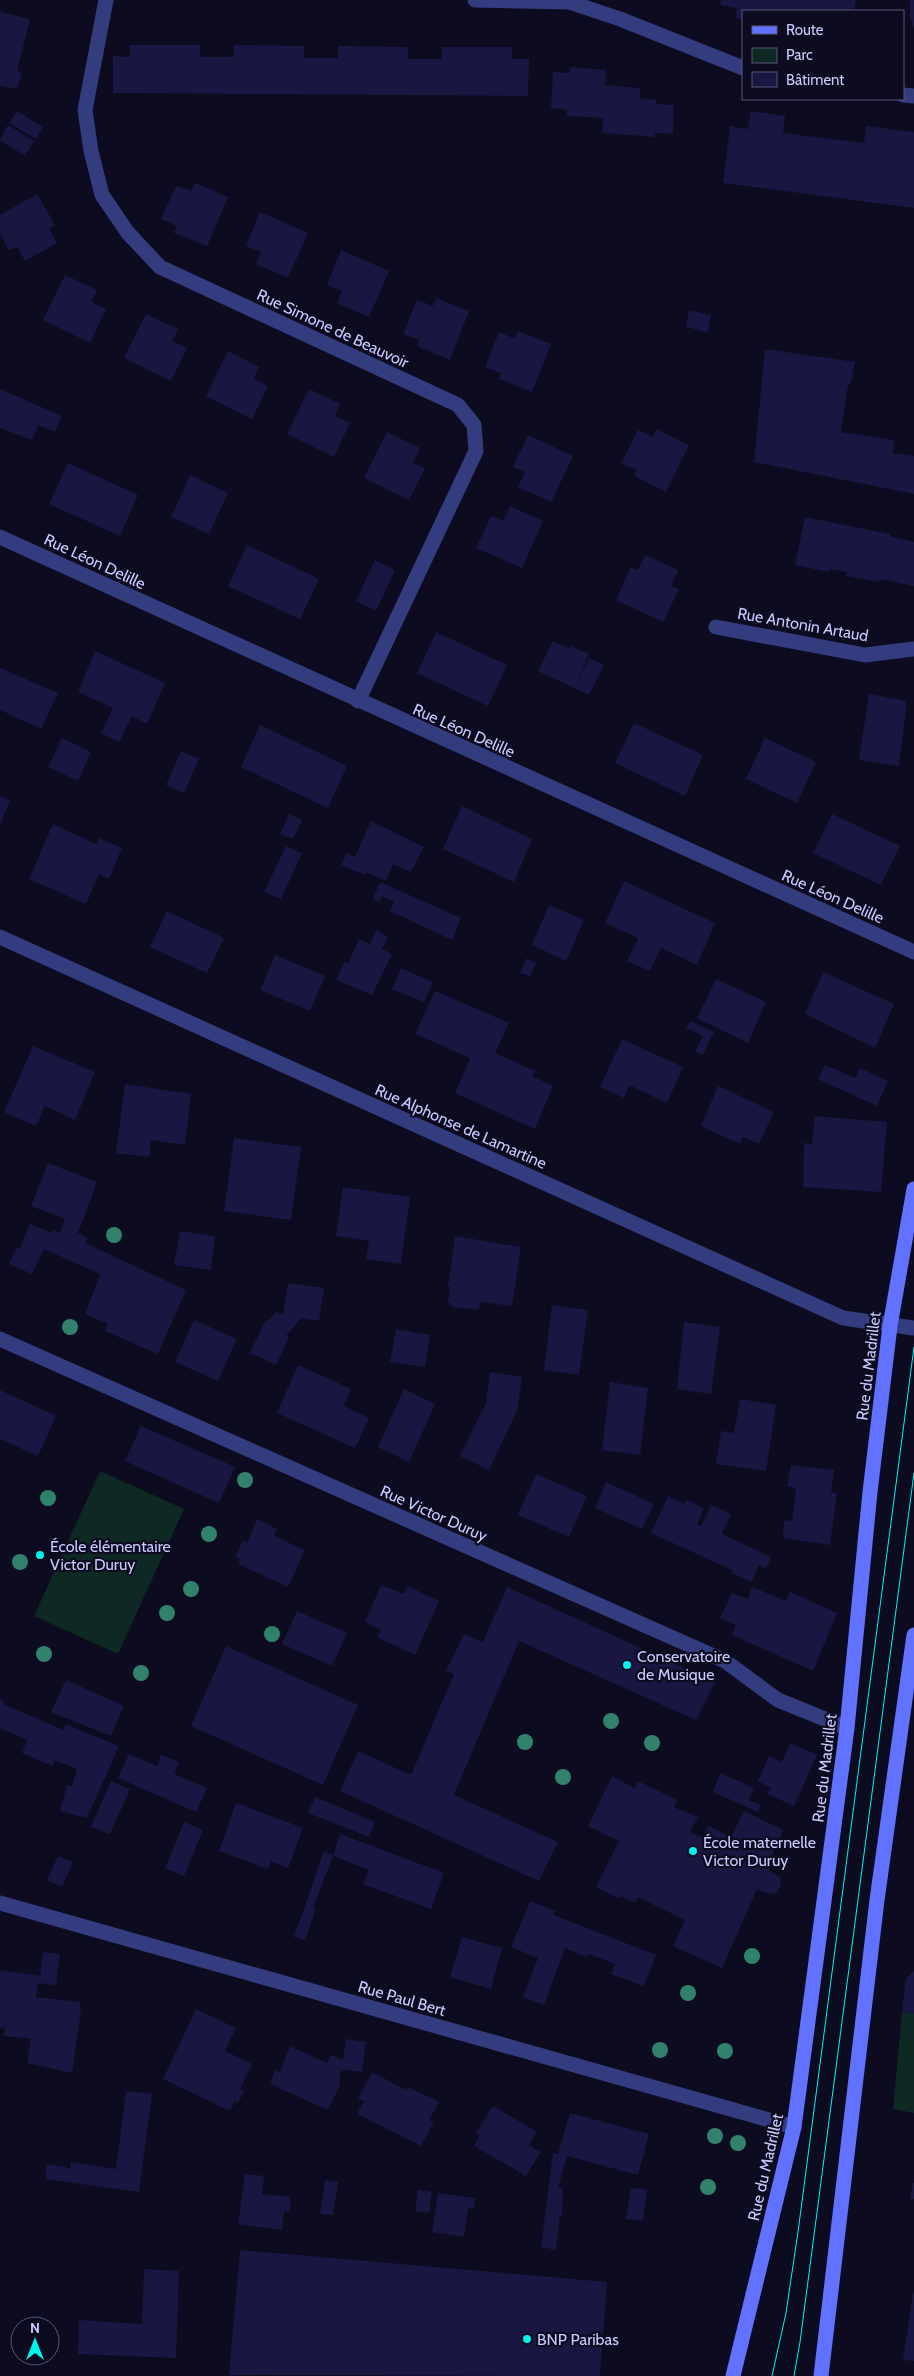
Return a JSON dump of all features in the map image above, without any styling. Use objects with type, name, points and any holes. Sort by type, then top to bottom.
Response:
[{"type":"street","name":"Rue Simone de Beauvoir","points":[[106,0],[85,110],[91,151],[102,195],[128,233],[160,267],[458,405],[474,425],[476,450],[358,701]]},
{"type":"street","points":[[475,0],[569,2],[620,19],[742,68]]},
{"type":"street","name":"Rue Léon Delille","points":[[0,536],[358,701],[914,952]]},
{"type":"street","name":"Rue Antonin Artaud","points":[[716,627],[865,655],[914,649]]},
{"type":"street","name":"Rue Alphonse de Lamartine","points":[[0,937],[843,1318],[914,1328]]},
{"type":"street","name":"Rue du Madrillet","points":[[733,2376],[794,2127],[847,1728],[870,1492],[890,1326],[914,1189]]},
{"type":"street","name":"Rue Victor Duruy","points":[[0,1339],[725,1661],[778,1700],[847,1728]]},
{"type":"street","points":[[821,2376],[876,1910],[914,1635]]},
{"type":"street","name":"Rue Paul Bert","points":[[0,1903],[794,2127]]},
{"type":"green space","points":[[100,1471],[184,1509],[118,1654],[34,1616]]},
{"type":"green space","points":[[902,2012],[914,2014],[914,2113],[893,2109]]},
{"type":"building","points":[[721,0],[856,0],[854,10],[742,10],[742,19],[736,18],[737,8],[720,5]]},
{"type":"building","points":[[910,0],[914,0],[914,28],[910,17]]},
{"type":"building","points":[[0,12],[30,19],[17,71],[22,73],[17,89],[0,86]]},
{"type":"building","points":[[130,45],[200,45],[200,57],[234,57],[234,45],[304,46],[304,58],[338,58],[338,46],[408,47],[408,59],[442,59],[442,47],[512,47],[512,59],[529,59],[528,96],[113,93],[113,56],[130,57]]},
{"type":"building","points":[[570,67],[606,70],[605,85],[640,88],[640,98],[657,100],[656,104],[674,105],[673,134],[655,133],[655,137],[602,133],[603,118],[567,116],[567,110],[551,108],[553,72],[570,73]]},
{"type":"building","points":[[17,111],[43,127],[36,139],[9,123]]},
{"type":"building","points":[[751,111],[785,116],[783,133],[864,143],[866,126],[914,132],[914,208],[723,183],[730,126],[748,129]]},
{"type":"building","points":[[8,125],[34,141],[25,156],[0,140]]},
{"type":"building","points":[[195,183],[228,197],[207,246],[174,233],[177,226],[161,219],[176,186],[191,191]]},
{"type":"building","points":[[37,194],[55,225],[49,228],[57,243],[25,261],[17,247],[9,250],[0,234],[0,215]]},
{"type":"building","points":[[260,212],[308,233],[288,278],[256,264],[261,252],[246,246]]},
{"type":"building","points":[[341,250],[389,271],[369,317],[337,303],[342,291],[327,285]]},
{"type":"building","points":[[65,275],[97,290],[91,302],[106,309],[90,343],[43,320]]},
{"type":"building","points":[[436,298],[469,311],[450,360],[417,346],[419,340],[403,334],[417,300],[433,306]]},
{"type":"building","points":[[689,310],[711,315],[708,332],[686,327]]},
{"type":"building","points":[[146,314],[178,329],[172,341],[187,348],[171,381],[124,358]]},
{"type":"building","points":[[518,331],[551,344],[532,392],[499,379],[501,373],[485,367],[499,332],[515,339]]},
{"type":"building","points":[[765,349],[855,362],[851,382],[848,385],[841,432],[894,440],[893,453],[914,456],[914,494],[754,462]]},
{"type":"building","points":[[228,351],[259,367],[254,379],[268,386],[252,419],[206,396]]},
{"type":"building","points":[[0,389],[62,416],[55,432],[38,425],[32,440],[0,428]]},
{"type":"building","points":[[309,389],[340,404],[335,416],[350,423],[334,457],[287,434]]},
{"type":"building","points":[[656,429],[689,445],[666,492],[634,476],[637,470],[621,463],[638,430],[653,437]]},
{"type":"building","points":[[387,432],[420,448],[413,463],[425,468],[409,500],[364,478]]},
{"type":"building","points":[[528,435],[573,456],[551,502],[518,487],[525,472],[513,467]]},
{"type":"building","points":[[68,463],[138,495],[120,536],[49,504]]},
{"type":"building","points":[[190,475],[228,493],[209,534],[171,517]]},
{"type":"building","points":[[510,506],[543,521],[522,568],[476,548],[491,516],[503,521]]},
{"type":"building","points":[[805,517],[890,534],[890,536],[914,542],[914,586],[881,579],[880,582],[846,576],[847,572],[830,569],[829,572],[795,565]]},
{"type":"building","points":[[247,545],[319,579],[300,619],[228,586]]},
{"type":"building","points":[[645,555],[678,570],[671,586],[679,589],[663,622],[616,600],[631,567],[638,570]]},
{"type":"building","points":[[375,560],[395,570],[376,611],[356,601]]},
{"type":"building","points":[[436,632],[507,665],[488,706],[417,673]]},
{"type":"building","points":[[553,641],[570,649],[571,646],[589,654],[576,684],[589,658],[604,665],[589,695],[538,671]]},
{"type":"building","points":[[95,651],[165,683],[147,724],[132,716],[119,742],[101,733],[113,708],[78,692]]},
{"type":"building","points":[[0,668],[58,693],[41,729],[0,710]]},
{"type":"building","points":[[869,694],[907,701],[899,766],[859,760]]},
{"type":"building","points":[[634,723],[703,755],[685,796],[615,763]]},
{"type":"building","points":[[260,725],[347,766],[328,808],[241,767]]},
{"type":"building","points":[[62,738],[91,752],[78,781],[48,767]]},
{"type":"building","points":[[765,738],[816,762],[797,803],[746,779]]},
{"type":"building","points":[[181,751],[199,759],[184,793],[166,785]]},
{"type":"building","points":[[0,796],[10,801],[0,825]]},
{"type":"building","points":[[462,806],[532,839],[514,882],[443,849]]},
{"type":"building","points":[[289,814],[302,820],[293,839],[280,834]]},
{"type":"building","points":[[832,814],[900,846],[881,885],[813,853]]},
{"type":"building","points":[[371,821],[424,847],[411,872],[393,864],[386,881],[366,872],[365,875],[341,865],[347,853],[355,857]]},
{"type":"building","points":[[53,824],[96,844],[99,838],[122,848],[109,879],[99,874],[86,904],[29,879]]},
{"type":"building","points":[[286,846],[302,853],[281,899],[264,892]]},
{"type":"building","points":[[624,881],[715,923],[697,965],[661,948],[650,971],[627,961],[638,938],[605,923]]},
{"type":"building","points":[[380,882],[461,918],[452,940],[390,911],[394,902],[382,896],[379,902],[373,899]]},
{"type":"building","points":[[549,905],[584,920],[566,961],[532,945]]},
{"type":"building","points":[[167,911],[224,938],[207,973],[150,947]]},
{"type":"building","points":[[376,930],[388,937],[382,949],[392,954],[372,995],[336,980],[344,962],[348,963],[359,939],[370,944]]},
{"type":"building","points":[[275,955],[325,976],[310,1011],[260,990]]},
{"type":"building","points":[[527,958],[536,963],[530,976],[520,973]]},
{"type":"building","points":[[401,968],[433,982],[424,1002],[392,989]]},
{"type":"building","points":[[823,972],[894,1004],[875,1048],[805,1014]]},
{"type":"building","points":[[716,979],[766,1002],[748,1043],[697,1018]]},
{"type":"building","points":[[435,991],[509,1023],[495,1053],[535,1071],[532,1076],[553,1086],[535,1129],[455,1093],[470,1058],[415,1034]]},
{"type":"building","points":[[690,1021],[714,1032],[703,1055],[695,1052],[703,1036],[686,1028]]},
{"type":"building","points":[[622,1039],[683,1067],[667,1103],[629,1085],[624,1098],[600,1087]]},
{"type":"building","points":[[33,1046],[95,1072],[75,1120],[45,1106],[36,1126],[4,1112]]},
{"type":"building","points":[[825,1065],[855,1078],[860,1068],[888,1081],[877,1106],[818,1079]]},
{"type":"building","points":[[125,1084],[191,1094],[185,1145],[151,1140],[149,1157],[116,1153]]},
{"type":"building","points":[[718,1086],[774,1112],[759,1144],[743,1137],[740,1144],[701,1126]]},
{"type":"building","points":[[815,1116],[887,1122],[881,1192],[803,1187],[804,1143],[812,1144]]},
{"type":"building","points":[[234,1138],[301,1147],[291,1220],[224,1211]]},
{"type":"building","points":[[48,1163],[97,1182],[78,1233],[88,1238],[85,1243],[186,1290],[158,1354],[105,1331],[108,1324],[85,1314],[100,1274],[44,1249],[32,1274],[9,1264],[17,1247],[20,1248],[30,1224],[52,1233],[53,1230],[60,1233],[65,1219],[31,1206]]},
{"type":"building","points":[[343,1187],[410,1197],[401,1264],[366,1259],[369,1241],[336,1236]]},
{"type":"building","points":[[180,1231],[215,1236],[211,1270],[174,1265]]},
{"type":"building","points":[[455,1236],[521,1247],[512,1306],[480,1302],[479,1310],[452,1307],[448,1301],[450,1286],[448,1286]]},
{"type":"building","points":[[288,1283],[324,1288],[319,1321],[301,1318],[286,1336],[289,1337],[276,1365],[250,1353],[263,1325],[276,1312],[283,1315]]},
{"type":"building","points":[[552,1305],[588,1310],[579,1375],[544,1370]]},
{"type":"building","points":[[194,1320],[237,1339],[218,1381],[175,1362]]},
{"type":"building","points":[[684,1322],[720,1327],[711,1394],[677,1389]]},
{"type":"building","points":[[396,1329],[430,1335],[425,1367],[390,1362]]},
{"type":"building","points":[[298,1365],[351,1389],[344,1406],[369,1418],[355,1448],[277,1413]]},
{"type":"building","points":[[490,1372],[522,1377],[517,1411],[489,1470],[460,1456],[486,1403]]},
{"type":"building","points":[[610,1382],[648,1388],[640,1455],[602,1450]]},
{"type":"building","points":[[404,1389],[435,1404],[409,1462],[378,1447]]},
{"type":"building","points":[[0,1390],[56,1416],[38,1456],[0,1439]]},
{"type":"building","points":[[740,1399],[776,1405],[766,1471],[716,1464],[721,1431],[734,1433]]},
{"type":"building","points":[[141,1426],[235,1467],[219,1503],[125,1461]]},
{"type":"building","points":[[791,1465],[834,1470],[831,1493],[837,1493],[830,1545],[783,1538],[784,1520],[792,1521],[796,1488],[787,1486]]},
{"type":"building","points":[[536,1474],[587,1496],[569,1537],[518,1515]]},
{"type":"building","points":[[606,1482],[654,1504],[642,1529],[595,1508]]},
{"type":"building","points":[[668,1496],[684,1504],[687,1500],[704,1508],[697,1524],[701,1526],[711,1505],[731,1514],[722,1534],[771,1557],[766,1569],[759,1565],[752,1582],[731,1573],[732,1570],[651,1533]]},
{"type":"building","points":[[257,1519],[277,1529],[274,1536],[305,1550],[288,1587],[238,1564],[240,1559],[235,1557],[243,1540],[247,1543]]},
{"type":"building","points":[[381,1585],[404,1594],[407,1586],[439,1601],[415,1655],[377,1637],[381,1630],[365,1622]]},
{"type":"building","points":[[507,1587],[715,1682],[696,1720],[519,1641],[454,1795],[558,1842],[539,1881],[340,1791],[358,1751],[411,1775],[454,1674],[446,1671],[464,1634],[483,1642]]},
{"type":"building","points":[[752,1587],[786,1601],[790,1592],[837,1613],[813,1671],[732,1635],[736,1625],[720,1618],[732,1593],[748,1599]]},
{"type":"building","points":[[297,1611],[347,1633],[332,1666],[282,1644]]},
{"type":"building","points":[[226,1646],[358,1705],[323,1785],[191,1726]]},
{"type":"building","points":[[66,1680],[124,1706],[111,1736],[51,1712]]},
{"type":"building","points":[[0,1699],[4,1701],[3,1704],[64,1730],[65,1724],[119,1746],[87,1818],[60,1811],[67,1785],[72,1786],[77,1769],[54,1760],[53,1766],[22,1753],[27,1740],[0,1728]]},
{"type":"building","points":[[790,1743],[817,1755],[794,1806],[767,1794],[771,1788],[758,1781],[769,1756],[782,1762]]},
{"type":"building","points":[[129,1754],[157,1766],[161,1755],[179,1762],[174,1774],[207,1788],[196,1812],[118,1778]]},
{"type":"building","points":[[720,1773],[754,1788],[749,1800],[761,1805],[758,1812],[713,1792]]},
{"type":"building","points":[[612,1776],[634,1788],[638,1781],[677,1800],[674,1807],[698,1817],[690,1832],[703,1838],[708,1826],[731,1837],[744,1811],[783,1830],[766,1868],[780,1877],[781,1884],[779,1889],[776,1893],[770,1894],[757,1889],[722,1968],[673,1946],[685,1920],[638,1897],[635,1903],[621,1896],[620,1899],[596,1887],[619,1841],[588,1826]]},
{"type":"building","points":[[111,1781],[130,1789],[110,1834],[91,1827]]},
{"type":"building","points":[[315,1797],[375,1822],[369,1837],[308,1813]]},
{"type":"building","points":[[236,1803],[303,1828],[288,1868],[271,1861],[268,1869],[219,1851]]},
{"type":"building","points":[[184,1822],[203,1830],[184,1876],[165,1868]]},
{"type":"building","points":[[340,1834],[444,1873],[431,1909],[363,1884],[369,1870],[333,1856]]},
{"type":"building","points":[[324,1851],[333,1856],[313,1908],[316,1909],[305,1940],[294,1937]]},
{"type":"building","points":[[58,1856],[73,1862],[62,1887],[47,1880]]},
{"type":"building","points":[[530,1901],[555,1911],[554,1915],[656,1955],[644,1986],[611,1974],[615,1964],[589,1954],[587,1957],[565,1948],[544,2005],[523,1997],[538,1958],[511,1947]]},
{"type":"building","points":[[462,1937],[502,1948],[491,1989],[450,1977]]},
{"type":"building","points":[[43,1952],[60,1954],[56,1985],[38,1983],[36,1997],[81,2002],[72,2073],[27,2063],[31,2039],[4,2036],[5,2028],[0,2027],[0,1970],[40,1976]]},
{"type":"building","points":[[914,1971],[914,2014],[902,2012],[906,1978]]},
{"type":"building","points":[[196,2009],[236,2028],[225,2051],[252,2064],[240,2089],[244,2091],[238,2103],[235,2101],[230,2111],[163,2079]]},
{"type":"building","points":[[346,2039],[366,2042],[362,2072],[341,2069],[339,2087],[328,2110],[270,2084],[275,2070],[280,2072],[290,2046],[327,2063],[331,2055],[343,2060]]},
{"type":"building","points":[[372,2072],[406,2090],[408,2087],[439,2102],[429,2120],[434,2122],[421,2146],[357,2114],[364,2101],[358,2099]]},
{"type":"building","points":[[126,2091],[152,2094],[139,2192],[45,2179],[47,2164],[70,2168],[71,2162],[116,2169]]},
{"type":"building","points":[[493,2106],[537,2132],[529,2145],[541,2152],[526,2176],[474,2146],[480,2135],[476,2133]]},
{"type":"building","points":[[570,2113],[649,2134],[638,2175],[567,2156],[558,2188],[563,2188],[562,2216],[560,2215],[556,2250],[541,2247],[553,2153],[558,2154]]},
{"type":"building","points":[[245,2174],[264,2176],[262,2194],[291,2197],[290,2212],[284,2211],[282,2230],[238,2224]]},
{"type":"building","points":[[325,2180],[338,2182],[333,2215],[320,2214]]},
{"type":"building","points":[[913,2183],[914,2199],[910,2199]]},
{"type":"building","points":[[631,2188],[647,2190],[643,2221],[626,2219]]},
{"type":"building","points":[[418,2190],[432,2192],[429,2213],[415,2211]]},
{"type":"building","points":[[438,2193],[475,2198],[474,2209],[468,2208],[464,2237],[432,2232]]},
{"type":"building","points":[[240,2250],[607,2282],[600,2376],[229,2375]]},
{"type":"building","points":[[144,2269],[179,2271],[176,2358],[78,2354],[79,2320],[142,2324]]},
{"type":"building","points":[[914,2294],[914,2361],[903,2360]]},
{"type":"tram line","points":[[772,2376],[786,2313],[798,2232],[914,1347]]},
{"type":"tram line","points":[[794,2376],[914,1473]]},
{"type":"place","name":"École élémentaire Victor Duruy","points":[[40,1555]]},
{"type":"place","name":"Conservatoire de Musique","points":[[627,1665]]},
{"type":"place","name":"École maternelle Victor Duruy","points":[[693,1851]]},
{"type":"place","name":"BNP Paribas","points":[[527,2339]]}]
